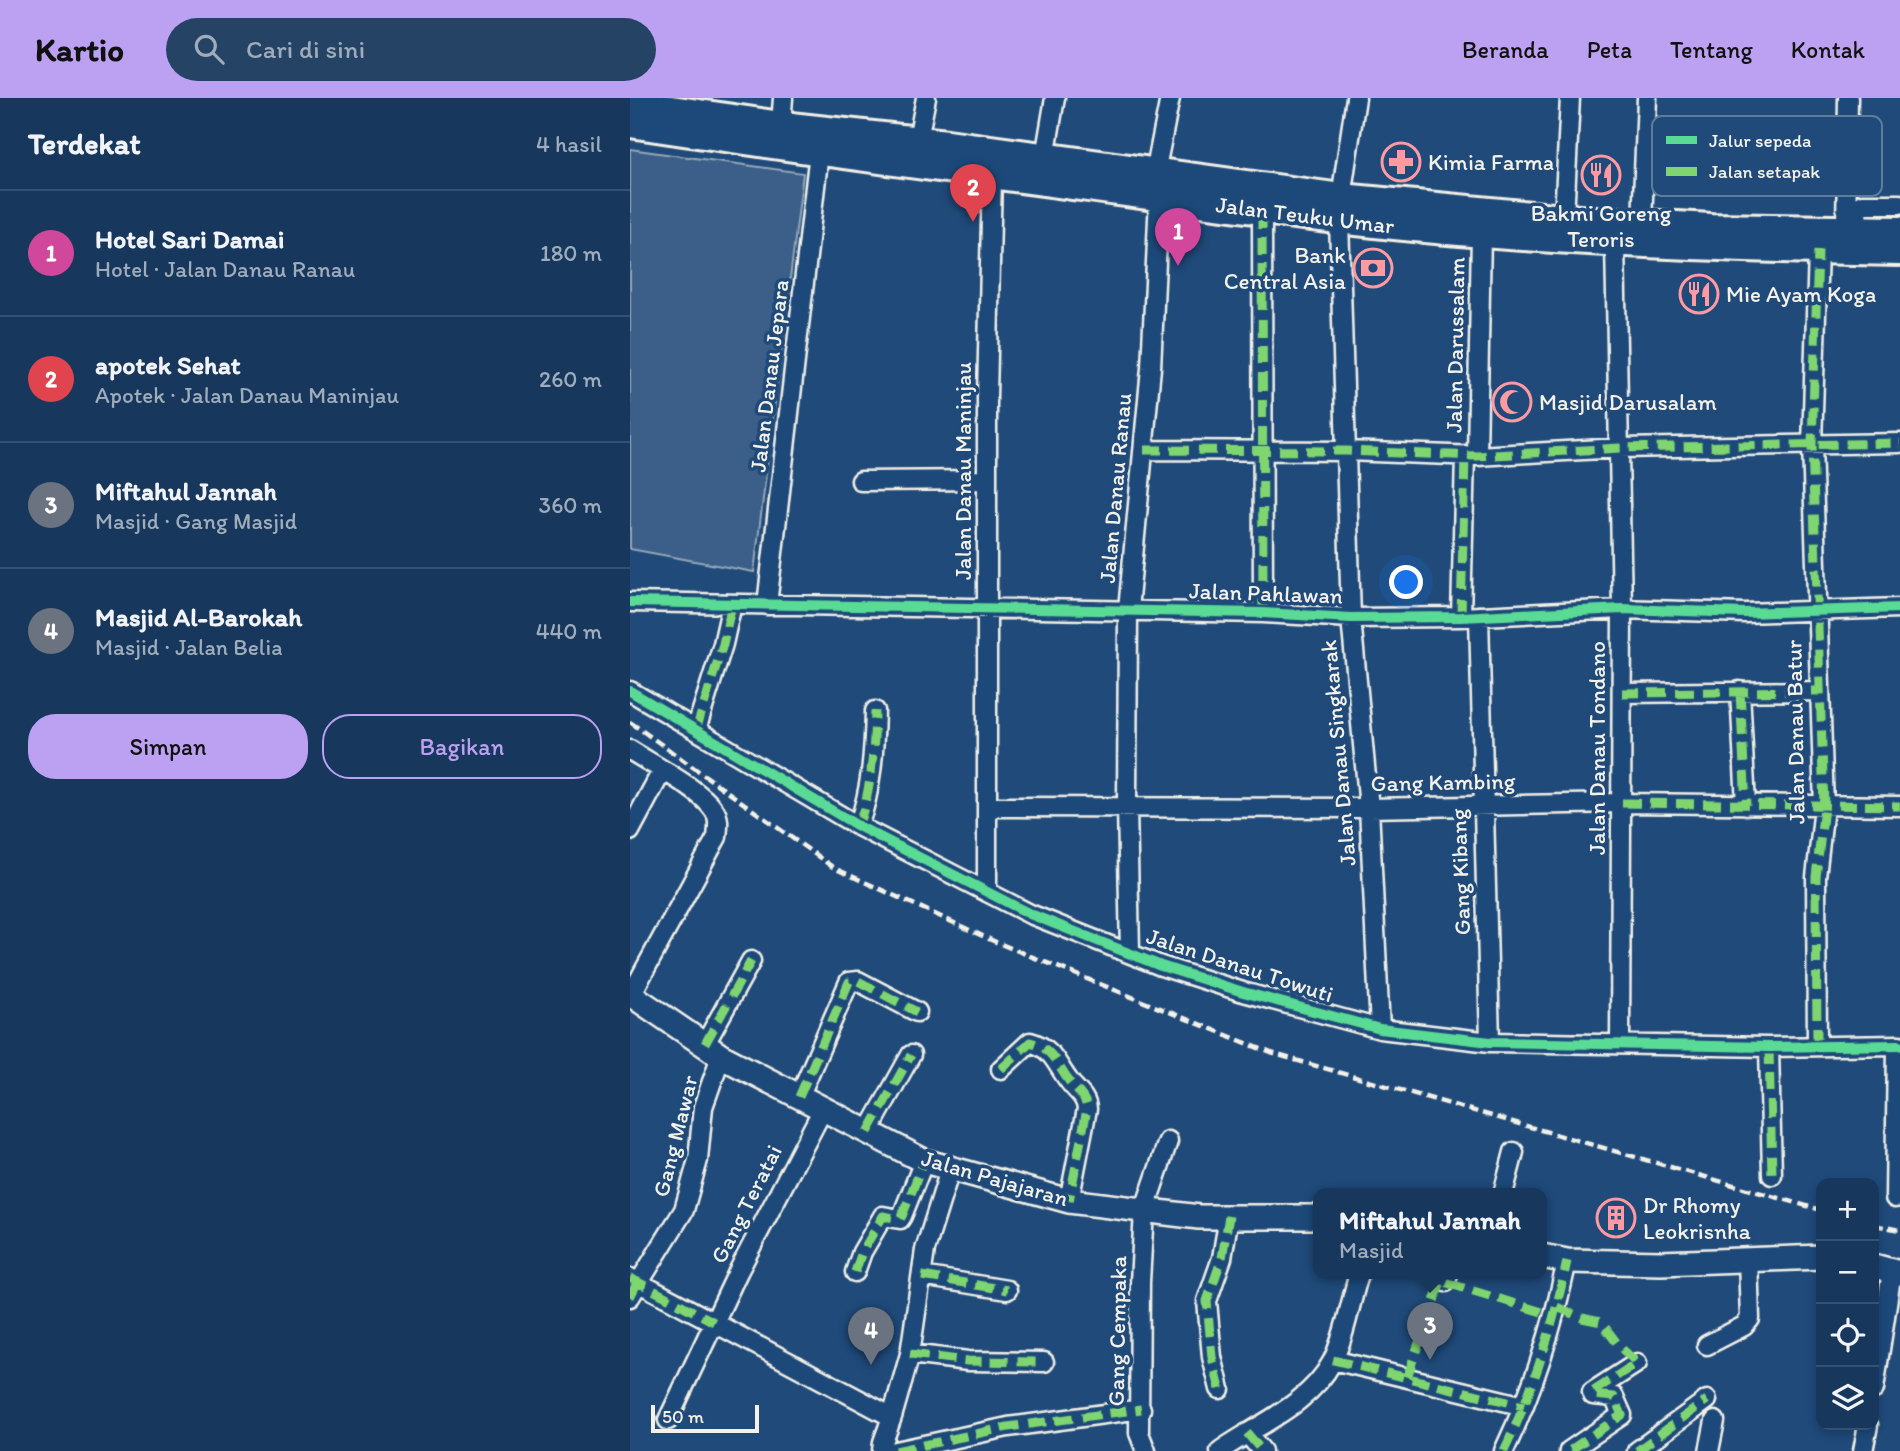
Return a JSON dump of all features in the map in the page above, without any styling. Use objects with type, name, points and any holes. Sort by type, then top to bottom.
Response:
[{"type":"highway","name":"Jalan Teuku Umar","points":[[630,103],[779,136],[819,152],[992,175],[1157,185],[1340,209],[1481,234],[1615,243],[1852,229],[1900,230]]},
{"type":"highway","name":"Jalan Teuku Umar","points":[[630,124],[779,136],[918,139],[1045,157],[1262,211],[1340,209],[1564,218],[1642,223],[1711,237]]},
{"type":"highway","name":"Jalan Teuku Umar","points":[[1747,237],[1818,250],[1900,252]]},
{"type":"main road","name":"Jalan Pajajaran","points":[[631,994],[713,1050],[923,1161],[950,1170],[1069,1201],[1144,1211],[1199,1217],[1313,1217]]},
{"type":"main road","points":[[1547,1257],[1567,1262],[1709,1263],[1748,1258],[1816,1257]]},
{"type":"street","points":[[779,136],[783,98]]},
{"type":"street","points":[[918,139],[926,98]]},
{"type":"street","points":[[1045,157],[1055,98]]},
{"type":"street","name":"Jalan Danau Ranau","points":[[1130,952],[1127,806],[1128,610],[1151,368],[1157,185],[1170,98]]},
{"type":"street","name":"Jalan Danau Singkarak","points":[[1356,98],[1340,209],[1346,451],[1351,618],[1369,808],[1380,1029]]},
{"type":"street","points":[[1564,218],[1570,98]]},
{"type":"street","points":[[1642,223],[1647,98]]},
{"type":"street","points":[[1848,98],[1849,116]]},
{"type":"street","name":"Jalan Danau Jepara","points":[[767,605],[819,152]]},
{"type":"street","name":"Jalan Danau Maninjau","points":[[987,892],[986,608],[992,175]]},
{"type":"street","points":[[1851,196],[1852,229]]},
{"type":"street","points":[[1852,229],[1857,208],[1862,204],[1900,204]]},
{"type":"street","points":[[1262,211],[1263,613]]},
{"type":"street","name":"Jalan Darussalam","points":[[1461,617],[1481,234]]},
{"type":"street","name":"Jalan Danau Tondano","points":[[1615,243],[1622,610],[1620,1044]]},
{"type":"street","name":"Jalan Danau Batur","points":[[1817,1045],[1816,877],[1824,807],[1812,445],[1818,250]]},
{"type":"street","points":[[1143,450],[1346,451],[1471,456],[1620,448],[1900,443]]},
{"type":"street","points":[[861,481],[987,480]]},
{"type":"street","name":"Jalan Pahlawan","points":[[630,602],[1128,610],[1351,618],[1461,617],[1622,610],[1745,613],[1900,608]]},
{"type":"street","points":[[696,730],[723,644],[732,604]]},
{"type":"street","name":"Gang Kibang","points":[[1479,616],[1490,1042]]},
{"type":"street","name":"Jalan Danau Towuti","points":[[630,691],[859,826],[1030,914],[1161,965],[1242,992],[1380,1029],[1490,1042],[1769,1047],[1899,1045]]},
{"type":"street","points":[[1740,691],[1746,805]]},
{"type":"street","points":[[1622,693],[1820,691]]},
{"type":"street","points":[[859,826],[867,802],[874,750],[875,711]]},
{"type":"street","points":[[630,750],[691,789],[714,809],[718,821],[717,837],[631,994]]},
{"type":"street","points":[[630,831],[662,771]]},
{"type":"street","name":"Gang Kambing","points":[[987,807],[1369,808],[1622,803],[1900,806]]},
{"type":"street","name":"Gang Mawar","points":[[633,1285],[684,1210],[698,1160],[703,1107],[713,1050],[751,961]]},
{"type":"street","points":[[799,1097],[849,982],[858,981],[917,1012]]},
{"type":"street","points":[[1001,1069],[1030,1042],[1042,1046],[1056,1057],[1069,1082],[1086,1102],[1087,1110],[1069,1201]]},
{"type":"street","points":[[1895,1198],[1899,1045]]},
{"type":"street","points":[[1769,1047],[1772,1175]]},
{"type":"street","points":[[867,1132],[911,1055]]},
{"type":"street","name":"Gang Teratai","points":[[668,1420],[714,1322],[824,1109]]},
{"type":"street","name":"Gang Cempaka","points":[[1146,1451],[1139,1433],[1140,1283],[1144,1211],[1168,1141]]},
{"type":"street","points":[[1505,1188],[1514,1152]]},
{"type":"street","points":[[855,1272],[862,1252],[883,1216],[900,1219],[902,1216],[923,1161]]},
{"type":"street","points":[[882,1451],[910,1354],[925,1250],[950,1170]]},
{"type":"street","points":[[1220,1389],[1210,1345],[1207,1301],[1222,1258],[1229,1216]]},
{"type":"street","points":[[1707,1345],[1744,1326],[1749,1319],[1748,1258]]},
{"type":"street","points":[[1504,1451],[1524,1406],[1555,1316],[1567,1262]]},
{"type":"street","points":[[1877,1367],[1889,1270]]},
{"type":"street","points":[[922,1276],[1007,1290]]},
{"type":"street","points":[[1220,1451],[1297,1402],[1321,1379],[1333,1360],[1357,1279]]},
{"type":"street","points":[[633,1285],[714,1322],[892,1417]]},
{"type":"street","points":[[910,1354],[968,1361],[1044,1362]]},
{"type":"street","points":[[1333,1360],[1524,1406]]},
{"type":"street","points":[[1569,1451],[1622,1415],[1614,1397],[1593,1395],[1592,1389],[1637,1363]]},
{"type":"street","points":[[1637,1451],[1707,1400]]},
{"type":"street","points":[[896,1451],[1007,1427],[1141,1409]]},
{"type":"street","points":[[1709,1451],[1715,1421]]},
{"type":"street","points":[[1863,1451],[1867,1430]]},
{"type":"street","points":[[1247,1433],[1262,1451]]},
{"type":"shaded area","points":[[630,149],[803,173],[754,572],[630,549]]},
{"type":"railway","points":[[630,722],[834,868],[998,943],[1271,1053],[1816,1209]]},
{"type":"railway","points":[[1879,1226],[1900,1230]]},
{"type":"marked path","points":[[1262,211],[1263,613]]},
{"type":"marked path","points":[[1817,1045],[1816,877],[1824,807],[1812,445],[1818,250]]},
{"type":"marked path","points":[[1144,450],[1346,451],[1477,456],[1620,448],[1900,443]]},
{"type":"marked path","points":[[1461,617],[1465,455]]},
{"type":"marked path","points":[[696,730],[723,644],[732,604]]},
{"type":"marked path","points":[[1740,691],[1746,805]]},
{"type":"marked path","points":[[1622,693],[1820,691]]},
{"type":"marked path","points":[[858,826],[869,783],[875,711]]},
{"type":"marked path","points":[[1622,803],[1900,806]]},
{"type":"marked path","points":[[705,1044],[751,961]]},
{"type":"marked path","points":[[799,1097],[849,982],[858,981],[917,1012]]},
{"type":"marked path","points":[[1001,1069],[1030,1042],[1038,1045],[1053,1057],[1085,1101],[1087,1109],[1069,1201]]},
{"type":"marked path","points":[[1769,1047],[1772,1175]]},
{"type":"marked path","points":[[868,1132],[911,1055]]},
{"type":"marked path","points":[[855,1272],[862,1252],[883,1216],[900,1219],[902,1216],[924,1161]]},
{"type":"marked path","points":[[1220,1389],[1212,1357],[1207,1301],[1222,1258],[1229,1216]]},
{"type":"marked path","points":[[1504,1451],[1541,1358],[1567,1261]]},
{"type":"marked path","points":[[922,1276],[1007,1290]]},
{"type":"marked path","points":[[630,1278],[714,1322]]},
{"type":"marked path","points":[[630,1297],[638,1281]]},
{"type":"marked path","points":[[1407,1377],[1441,1281],[1555,1316]]},
{"type":"marked path","points":[[1557,1307],[1582,1318],[1601,1322],[1620,1347],[1637,1363],[1592,1392],[1593,1395],[1614,1397],[1622,1415],[1569,1451]]},
{"type":"marked path","points":[[910,1354],[968,1361],[1044,1362]]},
{"type":"marked path","points":[[1333,1360],[1524,1406]]},
{"type":"marked path","points":[[1637,1451],[1707,1400]]},
{"type":"marked path","points":[[896,1451],[1008,1427],[1141,1409]]},
{"type":"marked path","points":[[1247,1433],[1262,1451]]},
{"type":"cycle path","points":[[630,602],[1263,613],[1351,618],[1461,617],[1622,609],[1745,613],[1900,608]]},
{"type":"cycle path","points":[[630,691],[858,826],[1030,914],[1161,966],[1243,992],[1380,1029],[1490,1042],[1769,1047],[1900,1045]]},
{"type":"place","name":"Kimia Farma","points":[[1401,162]]},
{"type":"place","name":"Bakmi Goreng Teroris","points":[[1601,175]]},
{"type":"place","name":"apotek Sehat","points":[[973,222]]},
{"type":"place","name":"Hotel Sari Damai","points":[[1178,266]]},
{"type":"place","name":"Bank Central Asia","points":[[1373,268]]},
{"type":"place","name":"Mie Ayam Koga","points":[[1699,294]]},
{"type":"place","name":"Masjid Darusalam","points":[[1512,402]]},
{"type":"place","name":"Dr Rhomy Leokrisnha","points":[[1616,1218]]},
{"type":"place","name":"Miftahul Jannah","points":[[1430,1360]]},
{"type":"place","name":"Masjid Al-Barokah","points":[[871,1365]]}]
